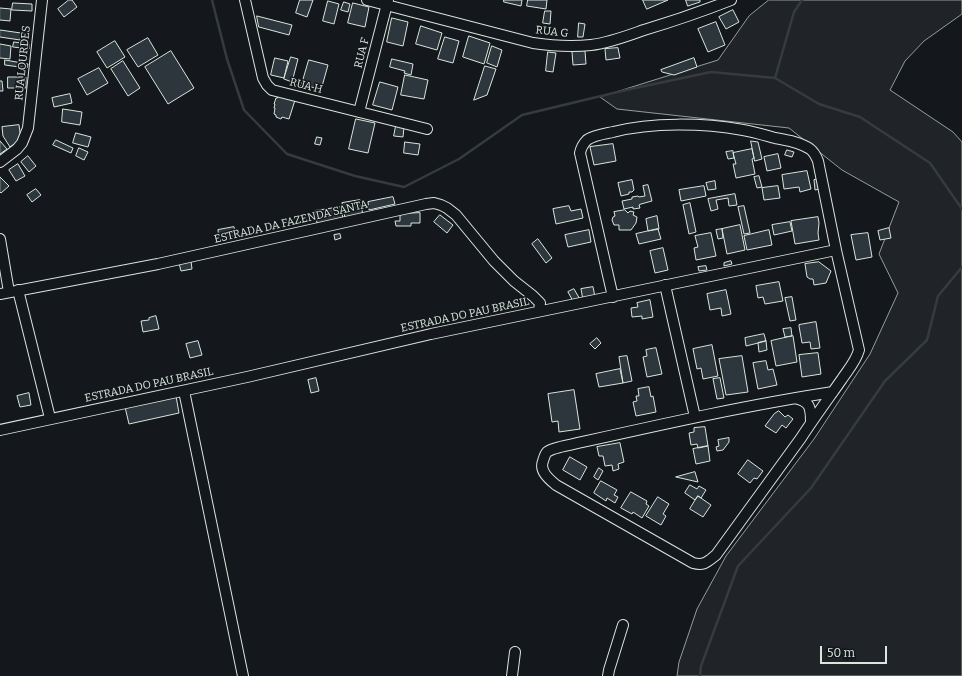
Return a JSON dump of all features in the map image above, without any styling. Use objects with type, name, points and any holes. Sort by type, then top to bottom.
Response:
[{"type":"street","name":"RUA LOURDES","points":[[0,162],[17,149],[22,143],[28,128],[42,0]]},
{"type":"street","name":"RUA H","points":[[246,0],[263,78],[266,85],[272,90],[427,129]]},
{"type":"street","name":"RUA G","points":[[367,0],[387,2],[533,43],[554,46],[593,45],[619,39],[731,0]]},
{"type":"street","name":"RUA F","points":[[359,112],[387,2]]},
{"type":"street","points":[[613,296],[580,154],[582,146],[588,139],[624,129],[646,126],[678,125],[742,130],[805,146],[812,150],[816,155],[820,168],[836,250],[859,350],[858,355],[833,392],[811,422],[801,438],[716,555],[704,564],[693,563],[556,485],[545,475],[543,470],[542,463],[544,456],[547,452],[560,447],[695,417],[833,392]]},
{"type":"street","name":"ESTRADA DA FAZENDA SANTA","points":[[9,292],[158,264],[434,203],[447,208],[456,215],[494,261],[540,303],[539,311]]},
{"type":"street","points":[[0,239],[9,292],[50,418]]},
{"type":"street","name":"ESTRADA DO PAU BRASIL","points":[[0,430],[50,418],[184,391],[431,334],[836,250]]},
{"type":"street","points":[[665,285],[695,417]]},
{"type":"street","points":[[184,391],[243,676]]},
{"type":"street","points":[[795,398],[803,400],[809,406],[811,422]]},
{"type":"street","points":[[608,676],[623,625]]},
{"type":"street","points":[[512,676],[515,652]]},
{"type":"shaded area","points":[[769,0],[962,0],[962,14],[924,41],[905,61],[890,90],[953,132],[962,142],[962,676],[677,676],[679,662],[697,609],[726,556],[814,439],[870,354],[898,293],[879,254],[899,202],[842,170],[789,128],[617,109],[600,97],[718,60],[749,16]]},
{"type":"building","points":[[69,0],[72,0],[77,7],[64,17],[58,9]]},
{"type":"building","points":[[300,0],[313,0],[307,17],[296,13]]},
{"type":"building","points":[[504,0],[522,0],[521,6],[504,2]]},
{"type":"building","points":[[528,0],[547,0],[546,9],[527,6]]},
{"type":"building","points":[[643,0],[668,0],[647,9]]},
{"type":"building","points":[[686,0],[700,0],[700,2],[688,6]]},
{"type":"building","points":[[328,1],[339,4],[334,24],[323,21]]},
{"type":"building","points":[[344,2],[350,4],[348,12],[341,10]]},
{"type":"building","points":[[13,3],[32,4],[32,11],[12,10]]},
{"type":"building","points":[[353,3],[369,7],[365,27],[348,23]]},
{"type":"building","points":[[0,8],[11,9],[10,21],[0,20]]},
{"type":"building","points":[[733,10],[739,22],[726,29],[719,17]]},
{"type":"building","points":[[545,11],[551,11],[550,24],[543,23]]},
{"type":"building","points":[[257,16],[292,25],[289,35],[259,27]]},
{"type":"building","points":[[392,18],[408,22],[403,46],[387,42]]},
{"type":"building","points":[[716,22],[725,45],[708,52],[698,29]]},
{"type":"building","points":[[579,23],[585,24],[583,37],[578,37]]},
{"type":"building","points":[[421,26],[442,33],[437,50],[416,44]]},
{"type":"building","points":[[0,30],[21,33],[20,40],[0,37]]},
{"type":"building","points":[[469,36],[490,43],[484,64],[463,57]]},
{"type":"building","points":[[445,37],[459,41],[453,63],[438,59]]},
{"type":"building","points":[[148,38],[158,55],[138,67],[127,50]]},
{"type":"building","points":[[115,41],[125,57],[107,68],[97,52]]},
{"type":"building","points":[[14,42],[29,44],[29,49],[13,47]]},
{"type":"building","points":[[0,44],[11,46],[10,59],[0,58]]},
{"type":"building","points":[[492,46],[502,50],[497,67],[487,63]]},
{"type":"building","points":[[618,48],[620,58],[606,60],[605,49]]},
{"type":"building","points":[[171,51],[194,88],[168,104],[145,67]]},
{"type":"building","points":[[585,51],[586,64],[573,65],[572,52]]},
{"type":"building","points":[[548,52],[556,53],[553,72],[546,71]]},
{"type":"building","points":[[291,57],[298,59],[292,82],[284,79]]},
{"type":"building","points":[[275,58],[288,61],[284,78],[271,75]]},
{"type":"building","points":[[694,58],[697,67],[674,75],[662,72],[661,70]]},
{"type":"building","points":[[392,59],[413,64],[411,75],[404,73],[405,71],[390,67]]},
{"type":"building","points":[[5,60],[28,64],[27,68],[5,65]]},
{"type":"building","points":[[309,60],[328,65],[321,90],[302,84]]},
{"type":"building","points":[[123,61],[140,88],[128,96],[111,69]]},
{"type":"building","points":[[485,66],[496,69],[487,95],[474,100]]},
{"type":"building","points":[[99,68],[108,83],[87,95],[78,79]]},
{"type":"building","points":[[405,75],[428,80],[424,99],[401,95]]},
{"type":"building","points":[[8,77],[26,77],[26,88],[8,88]]},
{"type":"building","points":[[0,81],[2,81],[3,91],[0,91]]},
{"type":"building","points":[[380,82],[398,87],[392,110],[373,105]]},
{"type":"building","points":[[295,84],[301,86],[300,88],[294,87]]},
{"type":"building","points":[[70,94],[72,103],[54,107],[52,98]]},
{"type":"building","points":[[278,95],[295,100],[289,119],[282,117],[281,119],[276,117],[274,114],[274,104]]},
{"type":"building","points":[[63,109],[82,112],[80,125],[62,122]]},
{"type":"building","points":[[356,119],[375,123],[368,153],[349,149]]},
{"type":"building","points":[[19,125],[21,139],[10,147],[3,136],[2,127]]},
{"type":"building","points":[[396,126],[404,127],[403,137],[394,136]]},
{"type":"building","points":[[76,133],[91,137],[88,147],[73,143]]},
{"type":"building","points":[[317,137],[322,138],[320,145],[315,144]]},
{"type":"building","points":[[56,140],[73,148],[71,153],[53,145]]},
{"type":"building","points":[[0,141],[7,149],[0,154]]},
{"type":"building","points":[[751,141],[758,142],[762,159],[755,161]]},
{"type":"building","points":[[405,142],[420,144],[418,155],[404,153]]},
{"type":"building","points":[[613,144],[616,161],[594,165],[590,147]]},
{"type":"building","points":[[79,148],[88,152],[84,160],[76,156]]},
{"type":"building","points":[[752,149],[755,174],[736,178],[733,164],[736,164],[733,153]]},
{"type":"building","points":[[787,150],[794,152],[792,157],[785,155]]},
{"type":"building","points":[[733,151],[734,158],[728,159],[726,152]]},
{"type":"building","points":[[778,154],[781,168],[767,171],[764,157]]},
{"type":"building","points":[[28,156],[36,166],[29,172],[21,162]]},
{"type":"building","points":[[18,164],[25,176],[16,181],[9,170]]},
{"type":"building","points":[[807,171],[811,189],[800,192],[799,187],[784,189],[782,175]]},
{"type":"building","points":[[759,176],[762,187],[757,188],[754,177]]},
{"type":"building","points":[[0,177],[9,186],[1,193],[0,192]]},
{"type":"building","points":[[819,179],[820,189],[815,190],[814,180]]},
{"type":"building","points":[[632,180],[634,190],[629,192],[629,194],[621,196],[618,183]]},
{"type":"building","points":[[715,181],[716,189],[708,190],[706,183]]},
{"type":"building","points":[[648,185],[652,201],[639,205],[640,208],[633,209],[633,207],[624,209],[622,201],[632,199],[632,197],[645,196],[643,186]]},
{"type":"building","points":[[704,186],[706,196],[681,201],[679,190]]},
{"type":"building","points":[[778,186],[780,198],[764,200],[762,188]]},
{"type":"building","points":[[36,189],[41,195],[32,202],[27,195]]},
{"type":"building","points":[[735,194],[737,205],[729,206],[728,198],[716,200],[718,209],[711,211],[708,199]]},
{"type":"building","points":[[393,197],[395,204],[369,210],[368,202]]},
{"type":"building","points":[[360,200],[363,215],[345,218],[342,203]]},
{"type":"building","points":[[690,203],[696,232],[689,234],[683,205]]},
{"type":"building","points":[[569,206],[571,211],[581,209],[583,218],[556,224],[553,209]]},
{"type":"building","points":[[744,206],[750,233],[744,234],[738,207]]},
{"type":"building","points":[[341,207],[343,219],[317,223],[315,211]]},
{"type":"building","points":[[625,210],[628,213],[630,211],[634,212],[633,215],[637,217],[636,223],[631,230],[619,230],[619,225],[614,225],[612,220],[615,216],[614,212]]},
{"type":"building","points":[[420,213],[420,223],[411,223],[411,226],[396,226],[395,221],[400,221],[400,214]]},
{"type":"building","points":[[440,215],[453,225],[447,233],[434,222]]},
{"type":"building","points":[[657,216],[659,229],[648,231],[646,219]]},
{"type":"building","points":[[818,217],[819,240],[795,244],[791,221]]},
{"type":"building","points":[[790,222],[792,231],[774,235],[772,225]]},
{"type":"building","points":[[740,225],[745,250],[727,254],[722,229]]},
{"type":"building","points":[[234,227],[236,237],[219,240],[218,230]]},
{"type":"building","points":[[889,228],[891,238],[880,240],[878,231]]},
{"type":"building","points":[[658,229],[661,239],[639,244],[636,234]]},
{"type":"building","points":[[722,229],[723,238],[718,239],[716,230]]},
{"type":"building","points":[[589,230],[591,242],[568,247],[565,235]]},
{"type":"building","points":[[769,230],[772,245],[747,250],[744,236]]},
{"type":"building","points":[[711,233],[716,256],[696,260],[694,248],[698,247],[695,236]]},
{"type":"building","points":[[868,233],[872,257],[856,260],[851,235]]},
{"type":"building","points":[[340,234],[341,238],[335,240],[334,235]]},
{"type":"building","points":[[538,239],[552,258],[546,263],[532,244]]},
{"type":"building","points":[[663,248],[668,270],[655,273],[650,251]]},
{"type":"building","points":[[191,261],[192,269],[181,271],[179,263]]},
{"type":"building","points":[[731,261],[732,264],[724,266],[724,263]]},
{"type":"building","points":[[819,262],[831,271],[826,283],[814,285],[813,279],[807,277],[805,264]]},
{"type":"building","points":[[706,266],[707,270],[699,271],[698,267]]},
{"type":"building","points":[[779,282],[783,301],[765,304],[763,297],[758,298],[756,286]]},
{"type":"building","points":[[593,287],[595,297],[583,300],[581,289]]},
{"type":"building","points":[[574,289],[581,301],[574,303],[568,292]]},
{"type":"building","points":[[726,290],[731,314],[722,316],[721,308],[710,310],[707,294]]},
{"type":"building","points":[[792,297],[796,320],[790,321],[785,298]]},
{"type":"building","points":[[650,300],[653,317],[642,319],[642,316],[632,317],[631,308],[638,307],[637,303]]},
{"type":"building","points":[[156,316],[159,329],[143,332],[141,321],[149,320],[149,318]]},
{"type":"building","points":[[816,322],[820,348],[811,349],[810,342],[802,343],[799,325]]},
{"type":"building","points":[[791,328],[792,336],[785,337],[783,329]]},
{"type":"building","points":[[764,334],[766,341],[746,346],[745,338]]},
{"type":"building","points":[[793,336],[797,362],[776,366],[771,341]]},
{"type":"building","points":[[597,338],[601,343],[595,349],[590,344]]},
{"type":"building","points":[[198,341],[202,355],[190,358],[186,344]]},
{"type":"building","points":[[766,341],[767,350],[759,352],[758,343]]},
{"type":"building","points":[[712,345],[718,376],[703,379],[701,368],[697,369],[693,349]]},
{"type":"building","points":[[656,348],[662,374],[647,377],[643,357],[647,356],[646,350]]},
{"type":"building","points":[[818,353],[821,374],[802,377],[799,355]]},
{"type":"building","points":[[627,356],[632,381],[623,383],[619,357]]},
{"type":"building","points":[[742,356],[748,392],[726,395],[719,359]]},
{"type":"building","points":[[766,361],[768,370],[773,369],[777,385],[758,389],[753,363]]},
{"type":"building","points":[[620,369],[623,383],[599,387],[596,374]]},
{"type":"building","points":[[316,378],[319,391],[311,393],[308,380]]},
{"type":"building","points":[[720,378],[724,398],[717,399],[713,379]]},
{"type":"building","points":[[649,387],[651,397],[653,396],[656,412],[636,416],[633,402],[637,401],[636,396],[639,396],[638,389]]},
{"type":"building","points":[[574,390],[580,429],[559,432],[558,421],[552,422],[548,394]]},
{"type":"building","points":[[29,393],[31,405],[20,407],[17,396]]},
{"type":"building","points":[[176,396],[179,413],[129,424],[125,407]]},
{"type":"building","points":[[779,411],[785,417],[788,415],[793,419],[786,428],[782,425],[776,433],[765,426],[774,414]]},
{"type":"building","points":[[705,427],[708,446],[698,448],[697,444],[691,445],[689,433],[694,432],[694,428]]},
{"type":"building","points":[[729,438],[729,442],[723,450],[717,451],[716,447],[719,446],[718,440]]},
{"type":"building","points":[[620,443],[624,462],[618,464],[619,469],[613,471],[612,465],[605,466],[603,456],[599,456],[597,447]]},
{"type":"building","points":[[708,446],[710,461],[696,464],[693,449]]},
{"type":"building","points":[[570,457],[587,467],[580,480],[563,470]]},
{"type":"building","points":[[748,460],[763,471],[757,479],[754,478],[750,483],[738,474]]},
{"type":"building","points":[[599,468],[603,471],[598,480],[594,477]]},
{"type":"building","points":[[695,472],[698,482],[676,477]]},
{"type":"building","points":[[601,481],[617,490],[614,495],[618,497],[615,503],[607,498],[606,501],[594,493]]},
{"type":"building","points":[[690,485],[697,489],[699,486],[706,490],[701,498],[698,496],[695,500],[685,493]]},
{"type":"building","points":[[631,492],[647,501],[646,504],[649,506],[642,518],[633,512],[632,514],[621,508]]},
{"type":"building","points":[[698,496],[711,505],[703,517],[690,509]]},
{"type":"building","points":[[658,497],[669,504],[663,514],[666,516],[661,525],[646,516]]},
{"type":"waterway","points":[[212,0],[227,59],[244,110],[287,154],[355,176],[404,187],[459,159],[522,115],[626,90],[711,72],[775,78],[819,104],[860,117],[930,163],[962,209]]},
{"type":"waterway","points":[[775,78],[794,12],[802,0]]},
{"type":"waterway","points":[[700,676],[701,666],[738,566],[811,488],[885,381],[927,340],[938,296],[962,267]]}]
